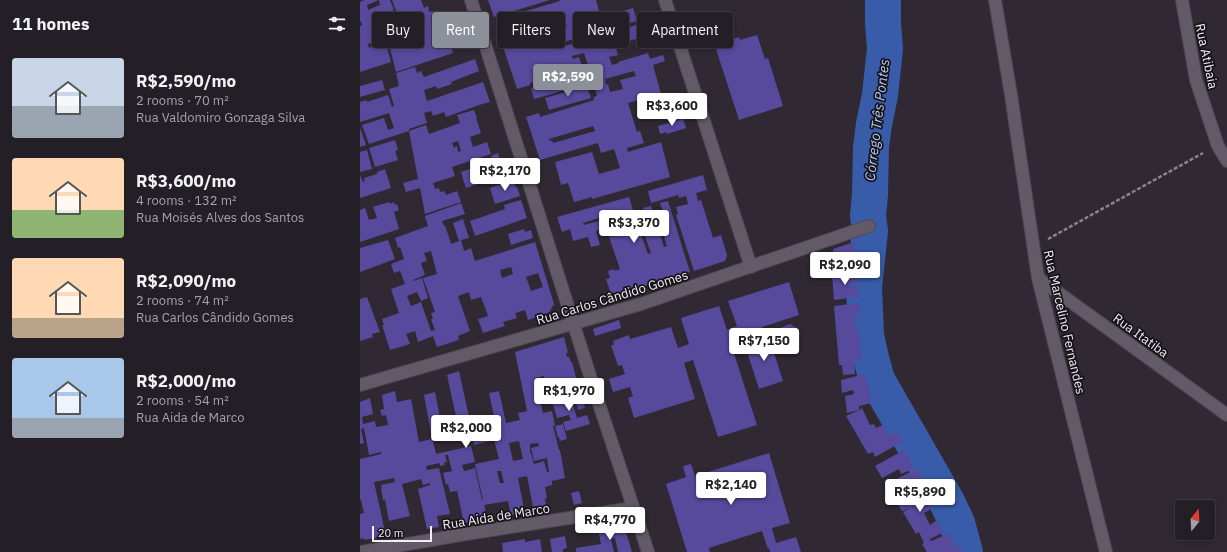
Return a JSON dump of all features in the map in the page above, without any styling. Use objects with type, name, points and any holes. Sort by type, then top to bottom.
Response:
[{"type":"street","points":[[471,0],[648,552]]},
{"type":"street","points":[[665,0],[751,267]]},
{"type":"street","name":"Rua Marcelino Fernandes","points":[[995,0],[1011,95],[1038,278],[1106,552]]},
{"type":"street","name":"Rua Atibaia","points":[[1182,0],[1196,80],[1218,146],[1227,161]]},
{"type":"street","name":"Rua Carlos Cândido Gomes","points":[[360,384],[641,304],[869,226]]},
{"type":"street","name":"Rua Itatiba","points":[[1038,278],[1227,415]]},
{"type":"street","name":"Rua Aida de Marco","points":[[362,552],[633,508]]},
{"type":"path","points":[[1034,247],[1218,146]]},
{"type":"building","points":[[365,0],[379,0],[390,0],[394,10],[389,12],[372,12],[372,43],[368,44],[369,48],[387,48],[391,62],[360,72],[360,26],[362,25],[361,21],[360,22],[360,2]],"holes":[[[379,0],[380,5],[368,10],[367,5]]]},
{"type":"building","points":[[392,0],[421,0],[424,8],[428,6],[429,12],[435,11],[435,12],[432,12],[432,48],[452,48],[453,53],[396,72],[390,48],[424,48],[424,12],[397,12]]},
{"type":"building","points":[[488,0],[550,0],[510,12],[497,12],[497,16],[494,17]]},
{"type":"building","points":[[559,0],[596,0],[599,12],[573,12],[573,39],[565,42],[565,28],[567,27],[565,21],[565,12],[523,12],[560,1]]},
{"type":"building","points":[[633,8],[637,21],[629,23],[629,12],[620,12]]},
{"type":"building","points":[[637,25],[637,39],[629,41],[629,27]]},
{"type":"building","points":[[757,35],[765,59],[768,58],[783,106],[739,120],[716,48],[733,48],[733,39],[739,37],[740,40]]},
{"type":"building","points":[[573,44],[573,48],[616,48],[618,55],[609,57],[612,65],[648,53],[650,59],[663,55],[665,61],[653,65],[661,94],[628,103],[637,132],[640,131],[644,143],[627,148],[628,152],[661,142],[670,177],[592,199],[592,197],[574,202],[568,183],[561,185],[555,162],[592,152],[599,174],[620,168],[614,149],[601,153],[598,143],[540,160],[526,117],[539,113],[540,117],[594,100],[594,97],[597,96],[593,82],[534,99],[531,88],[570,77],[569,75],[575,73],[566,75],[565,72],[530,83],[530,85],[517,89],[504,48],[565,48],[565,46]],"holes":[[[584,53],[589,68],[583,69],[579,57],[573,59],[572,56]],[[634,71],[636,76],[620,80],[623,89],[610,92],[608,84],[606,85],[605,79]],[[593,126],[595,131],[553,143],[552,140],[550,141],[549,139]]]},
{"type":"building","points":[[475,59],[479,71],[451,82],[452,84],[437,89],[436,86],[424,90],[427,101],[483,82],[490,102],[446,117],[444,112],[433,116],[431,111],[424,113],[427,123],[409,129],[409,131],[369,144],[362,125],[384,118],[388,130],[394,128],[389,113],[360,122],[360,102],[367,100],[367,102],[388,95],[392,107],[394,106],[389,89],[399,86],[396,73],[415,67],[417,73],[421,71],[424,77]]},
{"type":"building","points":[[382,80],[385,90],[360,97],[360,86]]},
{"type":"building","points":[[587,86],[591,98],[549,110],[545,98]]},
{"type":"building","points":[[474,110],[481,133],[470,137],[473,147],[487,142],[491,154],[452,167],[455,176],[433,183],[435,189],[439,188],[440,192],[444,191],[446,195],[457,191],[461,202],[425,214],[420,188],[406,192],[403,183],[418,179],[409,131],[426,125],[429,134],[460,123],[457,115]],"holes":[[[458,141],[461,151],[458,152],[457,146],[454,148],[452,143]]]},
{"type":"building","points":[[683,119],[686,128],[667,134],[667,132],[660,134],[658,126]]},
{"type":"building","points":[[360,128],[366,145],[360,147]]},
{"type":"building","points":[[395,140],[398,150],[395,151],[398,160],[375,167],[369,148]]},
{"type":"building","points":[[367,150],[372,169],[360,172],[360,152]]},
{"type":"building","points":[[498,153],[502,167],[510,164],[513,173],[466,188],[461,172],[493,161],[491,156]]},
{"type":"building","points":[[385,169],[391,188],[360,198],[360,175],[363,182],[365,181],[364,178],[377,174],[377,172]]},
{"type":"building","points":[[703,175],[707,190],[696,193],[698,201],[701,200],[713,238],[721,235],[727,255],[725,261],[694,271],[676,215],[678,214],[676,207],[688,204],[686,196],[679,198],[678,195],[651,203],[648,191]]},
{"type":"building","points":[[513,180],[520,196],[495,204],[490,188]]},
{"type":"building","points":[[629,197],[636,220],[646,217],[643,208],[651,206],[664,247],[667,246],[656,212],[663,211],[660,203],[668,201],[690,272],[622,293],[611,294],[606,279],[610,278],[608,271],[620,269],[609,237],[628,231],[625,221],[628,221],[625,213],[620,215],[620,212],[613,214],[614,216],[606,219],[605,216],[583,223],[584,225],[599,221],[601,229],[596,231],[600,245],[591,247],[588,237],[573,241],[570,229],[562,232],[557,217]],"holes":[[[643,231],[651,253],[648,254],[640,232]]]},
{"type":"building","points":[[521,200],[527,218],[475,236],[470,221],[505,209],[504,205]]},
{"type":"building","points":[[389,202],[390,204],[394,202],[395,205],[397,204],[399,210],[394,212],[399,229],[360,242],[360,210],[365,208],[369,220],[377,218],[373,207]]},
{"type":"building","points":[[461,203],[465,214],[442,221],[444,226],[445,225],[451,244],[459,241],[453,223],[463,219],[469,238],[461,240],[464,251],[471,248],[475,261],[535,242],[554,304],[550,311],[528,320],[525,310],[515,313],[517,318],[503,322],[505,326],[483,333],[478,319],[488,316],[481,297],[471,300],[469,292],[458,296],[470,331],[458,336],[459,340],[437,347],[433,336],[418,342],[415,331],[406,334],[410,344],[390,350],[382,325],[384,325],[382,319],[399,313],[391,289],[405,284],[400,271],[394,273],[391,264],[404,259],[395,238],[428,226],[425,216]],"holes":[[[431,251],[437,274],[423,278],[435,312],[431,313],[433,319],[431,319],[435,330],[431,331],[421,302],[411,306],[407,296],[417,292],[421,301],[428,298],[422,278],[413,281],[425,275],[421,263],[427,261],[424,253]],[[511,267],[513,274],[502,278],[500,270]],[[538,273],[543,287],[531,291],[526,277]]]},
{"type":"building","points":[[524,229],[525,232],[531,230],[533,238],[511,245],[508,234]]},
{"type":"building","points":[[388,240],[395,259],[360,272],[360,248]]},
{"type":"building","points":[[854,242],[856,266],[835,269],[833,249]]},
{"type":"building","points":[[856,271],[857,283],[846,285],[846,287],[857,285],[858,297],[834,300],[832,275]]},
{"type":"building","points":[[789,282],[799,315],[762,327],[764,334],[734,344],[732,338],[729,338],[757,425],[718,437],[693,360],[684,363],[695,399],[634,418],[628,398],[633,396],[630,387],[613,392],[609,379],[625,374],[622,365],[618,366],[611,345],[614,345],[613,341],[629,335],[630,339],[671,327],[678,348],[689,344],[681,318],[719,306],[727,330],[737,326],[728,301]]},
{"type":"building","points":[[367,297],[380,332],[372,334],[373,337],[360,341],[360,299]]},
{"type":"building","points":[[859,303],[860,313],[855,314],[856,331],[859,330],[861,359],[854,360],[855,374],[843,375],[842,365],[839,365],[834,306]]},
{"type":"building","points":[[619,320],[621,328],[595,336],[593,329]]},
{"type":"building","points":[[790,324],[798,329],[798,340],[788,345],[779,339],[780,328]]},
{"type":"building","points":[[768,334],[783,381],[759,389],[744,342]]},
{"type":"building","points":[[564,337],[568,353],[566,353],[567,357],[569,357],[572,362],[577,381],[558,387],[561,397],[549,400],[544,376],[535,378],[543,413],[552,411],[555,425],[553,426],[560,450],[565,478],[552,481],[552,485],[545,487],[547,509],[534,512],[527,476],[518,478],[525,513],[511,515],[508,501],[484,505],[488,519],[464,523],[457,491],[450,492],[448,484],[446,485],[443,473],[452,471],[448,455],[445,455],[447,462],[444,462],[445,465],[440,466],[440,463],[426,466],[427,470],[439,468],[450,514],[437,516],[439,527],[427,529],[418,489],[430,485],[430,483],[423,485],[421,479],[402,484],[410,516],[389,521],[385,500],[383,500],[381,485],[395,482],[394,478],[374,482],[386,536],[364,540],[363,538],[360,539],[360,514],[364,513],[360,500],[360,459],[381,454],[381,452],[369,455],[364,428],[361,429],[364,443],[360,444],[360,402],[370,398],[373,414],[362,417],[363,424],[375,421],[376,427],[388,425],[386,415],[382,416],[380,410],[384,409],[382,395],[395,391],[397,402],[411,399],[419,442],[432,439],[424,395],[435,392],[444,439],[433,441],[436,454],[471,446],[475,462],[462,465],[464,471],[475,468],[483,500],[475,464],[499,459],[494,440],[474,445],[471,432],[460,435],[447,375],[459,371],[471,426],[481,424],[480,419],[494,416],[489,393],[499,391],[506,423],[520,420],[518,413],[527,411],[515,352]],"holes":[[[519,441],[523,459],[513,461],[509,443]],[[538,443],[539,446],[531,448],[534,461],[547,458],[549,472],[547,472],[544,461],[534,464],[530,453],[530,444]],[[497,471],[501,471],[504,483],[500,483]]]},
{"type":"building","points":[[865,374],[872,403],[859,406],[859,410],[847,413],[845,396],[854,394],[853,390],[842,393],[841,380]]},
{"type":"building","points":[[580,388],[585,408],[578,410],[573,390]]},
{"type":"building","points":[[570,390],[570,395],[577,418],[587,415],[590,424],[566,431],[563,422],[571,420],[569,415],[557,418],[552,401],[561,399],[562,401],[560,393]]},
{"type":"building","points":[[862,408],[870,425],[874,424],[876,428],[883,425],[889,436],[897,432],[902,442],[875,457],[873,452],[868,454],[846,416]]},
{"type":"building","points":[[563,424],[567,439],[560,441],[555,426]]},
{"type":"building","points":[[904,450],[914,468],[901,474],[899,469],[882,478],[875,466]]},
{"type":"building","points":[[769,453],[790,523],[772,528],[776,543],[796,537],[801,552],[770,552],[762,531],[709,548],[710,552],[687,552],[666,484],[686,477],[683,466],[691,464],[695,476]]},
{"type":"building","points":[[917,469],[922,478],[899,490],[914,483],[917,490],[926,485],[932,497],[926,500],[931,509],[924,513],[930,525],[937,520],[944,532],[930,540],[931,541],[950,533],[954,547],[960,545],[963,552],[927,552],[922,544],[924,543],[919,532],[916,534],[903,512],[910,508],[902,511],[885,482],[891,479],[892,481]]},
{"type":"building","points":[[579,491],[582,503],[574,505],[571,493]]},
{"type":"building","points":[[624,525],[632,552],[618,552],[615,538],[611,539],[614,552],[576,552],[576,548],[601,544],[598,529]]},
{"type":"building","points":[[565,536],[567,548],[563,549],[563,552],[552,552],[550,539]]},
{"type":"building","points":[[525,539],[525,542],[540,539],[542,552],[503,552],[502,543]]},
{"type":"waterway","name":"Córrego Três Pontes","points":[[883,0],[885,49],[880,95],[871,147],[868,216],[870,231],[864,287],[866,335],[877,380],[947,502],[957,523],[965,552]]}]
